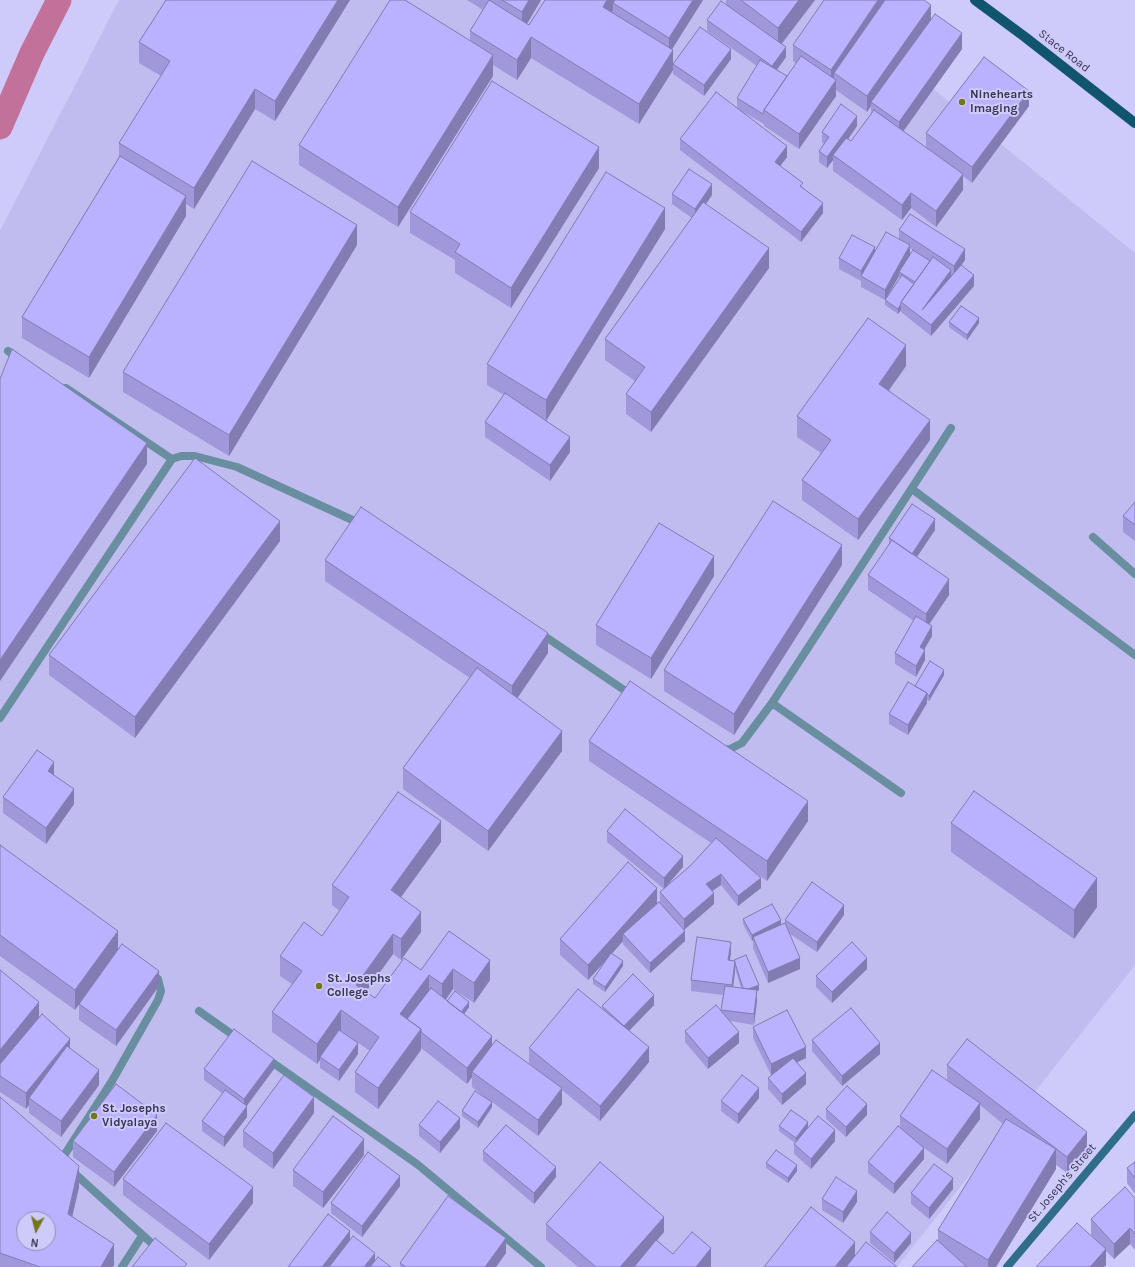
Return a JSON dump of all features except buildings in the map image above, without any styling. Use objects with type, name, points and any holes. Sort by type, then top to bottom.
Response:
[{"type":"main road","name":"Stace Road","points":[[976,0],[1026,37],[1135,123]]},
{"type":"main road","name":"St. Joseph's Street","points":[[1007,1267],[1135,1115]]},
{"type":"street","points":[[8,351],[26,363]]},
{"type":"street","points":[[58,383],[172,459]]},
{"type":"street","points":[[714,748],[730,749],[742,743],[772,703],[951,428]]},
{"type":"street","points":[[0,718],[172,459],[181,456],[195,456],[237,467],[356,521],[369,529]]},
{"type":"street","points":[[912,489],[1135,655]]},
{"type":"street","points":[[1093,537],[1135,574]]},
{"type":"street","points":[[533,629],[643,702]]},
{"type":"street","points":[[772,703],[901,793]]},
{"type":"street","points":[[146,969],[158,979],[161,991],[158,1000],[112,1081],[61,1161],[142,1236],[164,1254]]},
{"type":"street","points":[[199,1011],[244,1043]]},
{"type":"street","points":[[257,1052],[417,1164],[541,1267]]},
{"type":"street","points":[[122,1267],[142,1236]]},
{"type":"shaded area","points":[[119,0],[824,0],[1135,253],[1135,965],[897,1267],[0,1267],[0,231]]},
{"type":"waterway","points":[[0,127],[32,53],[59,0]]},
{"type":"place","name":"Ninehearts Imaging","points":[[962,102]]},
{"type":"place","name":"St. Josephs College","points":[[319,986]]},
{"type":"place","name":"St. Josephs Vidyalaya","points":[[94,1116]]}]
